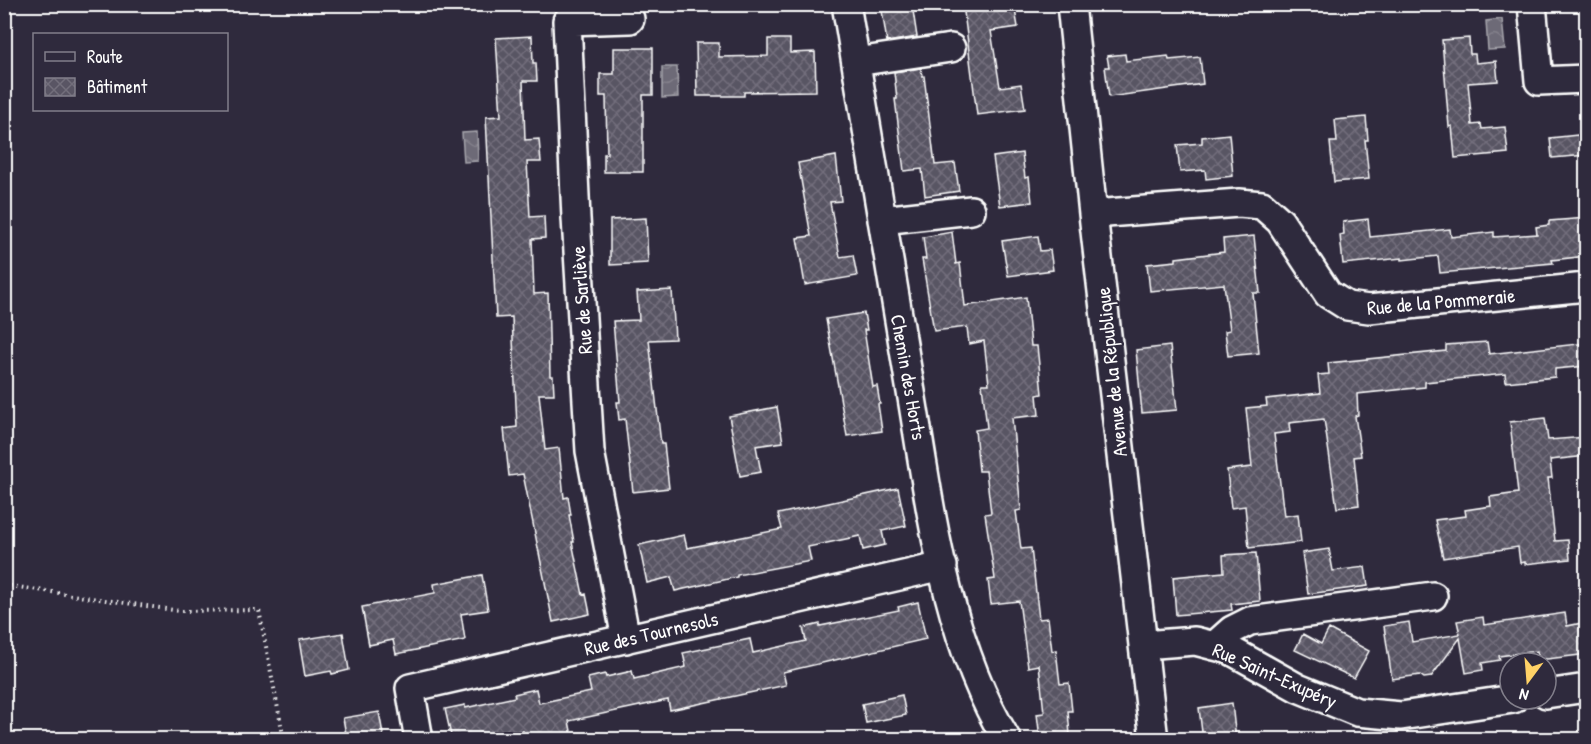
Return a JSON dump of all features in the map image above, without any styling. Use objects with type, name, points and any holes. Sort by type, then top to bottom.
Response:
[{"type":"street","name":"Chemin des Horts","points":[[846,4],[936,537],[960,639],[998,725],[1007,740]]},
{"type":"street","name":"Avenue de la République","points":[[1071,4],[1154,740]]},
{"type":"street","points":[[1532,4],[1539,81],[1587,79]]},
{"type":"street","name":"Rue de Sarliève","points":[[626,639],[590,451],[567,21],[630,19]]},
{"type":"street","points":[[856,62],[951,48]]},
{"type":"street","name":"Rue de la Pommeraie","points":[[1093,214],[1239,203],[1262,205],[1280,221],[1328,294],[1347,306],[1369,309],[1587,287]]},
{"type":"street","points":[[882,220],[971,210]]},
{"type":"street","name":"Rue des Tournesols","points":[[419,740],[410,688],[943,566]]},
{"type":"street","points":[[1214,646],[1233,630],[1250,621],[1433,596]]},
{"type":"street","name":"Rue Saint-Exupéry","points":[[1143,645],[1195,641],[1230,650],[1298,688],[1357,712],[1401,716],[1498,701]]},
{"type":"street","points":[[1558,692],[1587,688]]},
{"type":"path","points":[[4,585],[180,611],[259,610],[284,740]]},
{"type":"water","points":[[1502,19],[1505,49],[1488,50],[1486,21]]},
{"type":"water","points":[[662,67],[677,67],[678,97],[662,98]]},
{"type":"water","points":[[477,132],[478,161],[464,162],[462,133]]},
{"type":"building","points":[[881,4],[905,4],[913,11],[917,37],[887,42]]},
{"type":"building","points":[[963,4],[1014,4],[1018,27],[991,31],[1000,87],[1021,84],[1025,109],[977,115]]},
{"type":"building","points":[[532,36],[533,63],[536,63],[537,81],[523,81],[525,140],[539,139],[541,162],[527,162],[530,217],[544,216],[545,238],[532,239],[534,294],[548,293],[550,376],[553,376],[554,394],[539,394],[545,450],[559,448],[564,498],[568,497],[571,515],[569,515],[574,542],[572,542],[583,595],[586,594],[590,614],[553,622],[523,474],[509,476],[504,429],[517,427],[512,317],[496,318],[486,117],[501,116],[496,38]]},
{"type":"building","points":[[1469,38],[1470,54],[1475,54],[1476,63],[1496,61],[1498,81],[1468,83],[1472,125],[1481,124],[1482,129],[1505,127],[1508,153],[1455,158],[1452,126],[1449,127],[1442,40]]},
{"type":"building","points":[[768,39],[790,39],[790,53],[815,52],[816,91],[744,92],[744,96],[697,96],[696,43],[719,43],[719,57],[768,56]]},
{"type":"building","points":[[614,48],[653,48],[653,95],[643,95],[643,172],[604,172],[604,154],[607,154],[606,96],[600,96],[600,74],[614,74]]},
{"type":"building","points":[[1125,54],[1126,61],[1168,56],[1169,60],[1200,57],[1203,84],[1109,97],[1105,67],[1109,67],[1107,56]]},
{"type":"building","points":[[921,68],[922,76],[924,76],[935,165],[955,163],[959,191],[925,196],[922,169],[904,171],[894,72]]},
{"type":"building","points":[[1366,117],[1368,140],[1365,140],[1369,179],[1334,182],[1330,142],[1337,142],[1335,120]]},
{"type":"building","points":[[1229,134],[1233,176],[1206,179],[1205,170],[1180,172],[1177,145],[1202,143],[1202,137]]},
{"type":"building","points":[[1587,134],[1587,155],[1552,158],[1550,138]]},
{"type":"building","points":[[1022,153],[1025,178],[1029,177],[1032,202],[1000,206],[993,157]]},
{"type":"building","points":[[836,156],[841,201],[830,202],[840,257],[853,255],[857,276],[805,285],[797,238],[811,236],[798,163]]},
{"type":"building","points":[[646,218],[648,263],[610,265],[610,220]]},
{"type":"building","points":[[1587,218],[1587,256],[1552,260],[1553,263],[1440,273],[1438,256],[1343,264],[1340,235],[1344,234],[1343,222],[1368,219],[1370,237],[1450,229],[1451,237],[1494,232],[1494,237],[1537,234],[1536,227],[1549,225],[1549,221]]},
{"type":"building","points":[[952,232],[956,264],[960,263],[965,306],[1026,297],[1031,346],[1037,346],[1042,394],[1037,395],[1039,415],[1012,418],[1021,510],[1016,511],[1021,549],[1031,548],[1039,619],[1048,618],[1052,651],[1056,650],[1060,684],[1069,683],[1072,711],[1068,711],[1070,735],[1040,738],[1037,714],[1044,713],[1039,665],[1028,667],[1019,601],[991,604],[988,580],[995,579],[985,514],[991,513],[986,471],[979,471],[975,430],[987,428],[982,384],[989,384],[984,341],[969,344],[967,327],[934,331],[922,259],[926,259],[923,237]]},
{"type":"building","points":[[1038,236],[1040,251],[1050,250],[1053,270],[1008,276],[1002,241]]},
{"type":"building","points":[[1254,236],[1260,293],[1253,293],[1259,353],[1228,356],[1225,331],[1230,330],[1224,284],[1150,291],[1147,264],[1224,252],[1223,239]]},
{"type":"building","points":[[672,290],[675,339],[649,340],[661,444],[664,444],[669,488],[633,492],[625,419],[619,420],[617,402],[620,402],[613,321],[639,320],[637,292]]},
{"type":"building","points":[[864,313],[867,330],[864,330],[873,387],[877,386],[882,431],[847,436],[826,319]]},
{"type":"building","points":[[1487,342],[1489,354],[1587,343],[1587,366],[1555,369],[1555,377],[1506,382],[1505,374],[1425,382],[1425,387],[1357,394],[1358,415],[1355,416],[1361,456],[1354,457],[1359,505],[1337,508],[1324,419],[1289,423],[1290,432],[1274,434],[1284,516],[1298,514],[1301,542],[1249,548],[1245,506],[1231,508],[1227,470],[1252,467],[1246,408],[1267,406],[1266,399],[1320,393],[1318,375],[1329,374],[1328,363],[1446,351],[1446,345]]},
{"type":"building","points":[[1170,346],[1177,410],[1142,413],[1136,350]]},
{"type":"building","points":[[777,407],[783,442],[756,446],[761,472],[740,476],[729,416]]},
{"type":"building","points":[[1545,418],[1548,440],[1587,437],[1587,456],[1550,460],[1552,478],[1548,478],[1555,541],[1568,540],[1570,559],[1520,563],[1518,547],[1443,558],[1435,520],[1466,516],[1465,510],[1491,506],[1490,497],[1518,493],[1510,422]]},
{"type":"building","points":[[898,488],[906,526],[882,531],[885,545],[863,550],[860,536],[808,547],[811,561],[737,575],[737,577],[675,591],[671,577],[647,583],[639,545],[684,535],[687,548],[782,529],[778,514]]},
{"type":"building","points":[[1329,549],[1333,571],[1365,567],[1368,586],[1308,594],[1302,553]]},
{"type":"building","points":[[1256,553],[1260,601],[1231,604],[1232,610],[1176,615],[1173,577],[1224,572],[1223,555]]},
{"type":"building","points":[[482,575],[488,610],[461,614],[465,640],[396,654],[393,640],[369,645],[362,607],[435,593],[434,584]]},
{"type":"building","points":[[918,602],[926,639],[783,672],[786,685],[670,710],[668,700],[569,721],[572,736],[553,740],[525,740],[523,731],[483,740],[452,740],[445,709],[465,705],[465,708],[515,697],[514,694],[536,689],[539,703],[591,692],[588,678],[605,674],[606,677],[632,671],[634,679],[686,667],[683,653],[750,639],[753,653],[806,641],[803,628],[899,610],[898,607]]},
{"type":"building","points":[[1565,613],[1567,626],[1582,623],[1586,647],[1580,655],[1558,658],[1558,651],[1498,651],[1498,660],[1482,663],[1483,670],[1466,673],[1460,638],[1431,677],[1424,678],[1420,675],[1392,679],[1384,626],[1409,622],[1412,642],[1460,634],[1457,621],[1483,617],[1484,625]]},
{"type":"building","points":[[1329,629],[1369,651],[1354,678],[1295,650],[1303,634],[1321,644]]},
{"type":"building","points":[[343,633],[349,670],[305,676],[299,640]]},
{"type":"building","points":[[902,695],[906,715],[866,723],[862,704]]},
{"type":"building","points":[[1232,703],[1236,740],[1203,740],[1199,708]]},
{"type":"building","points":[[379,712],[384,740],[347,740],[343,718]]}]
